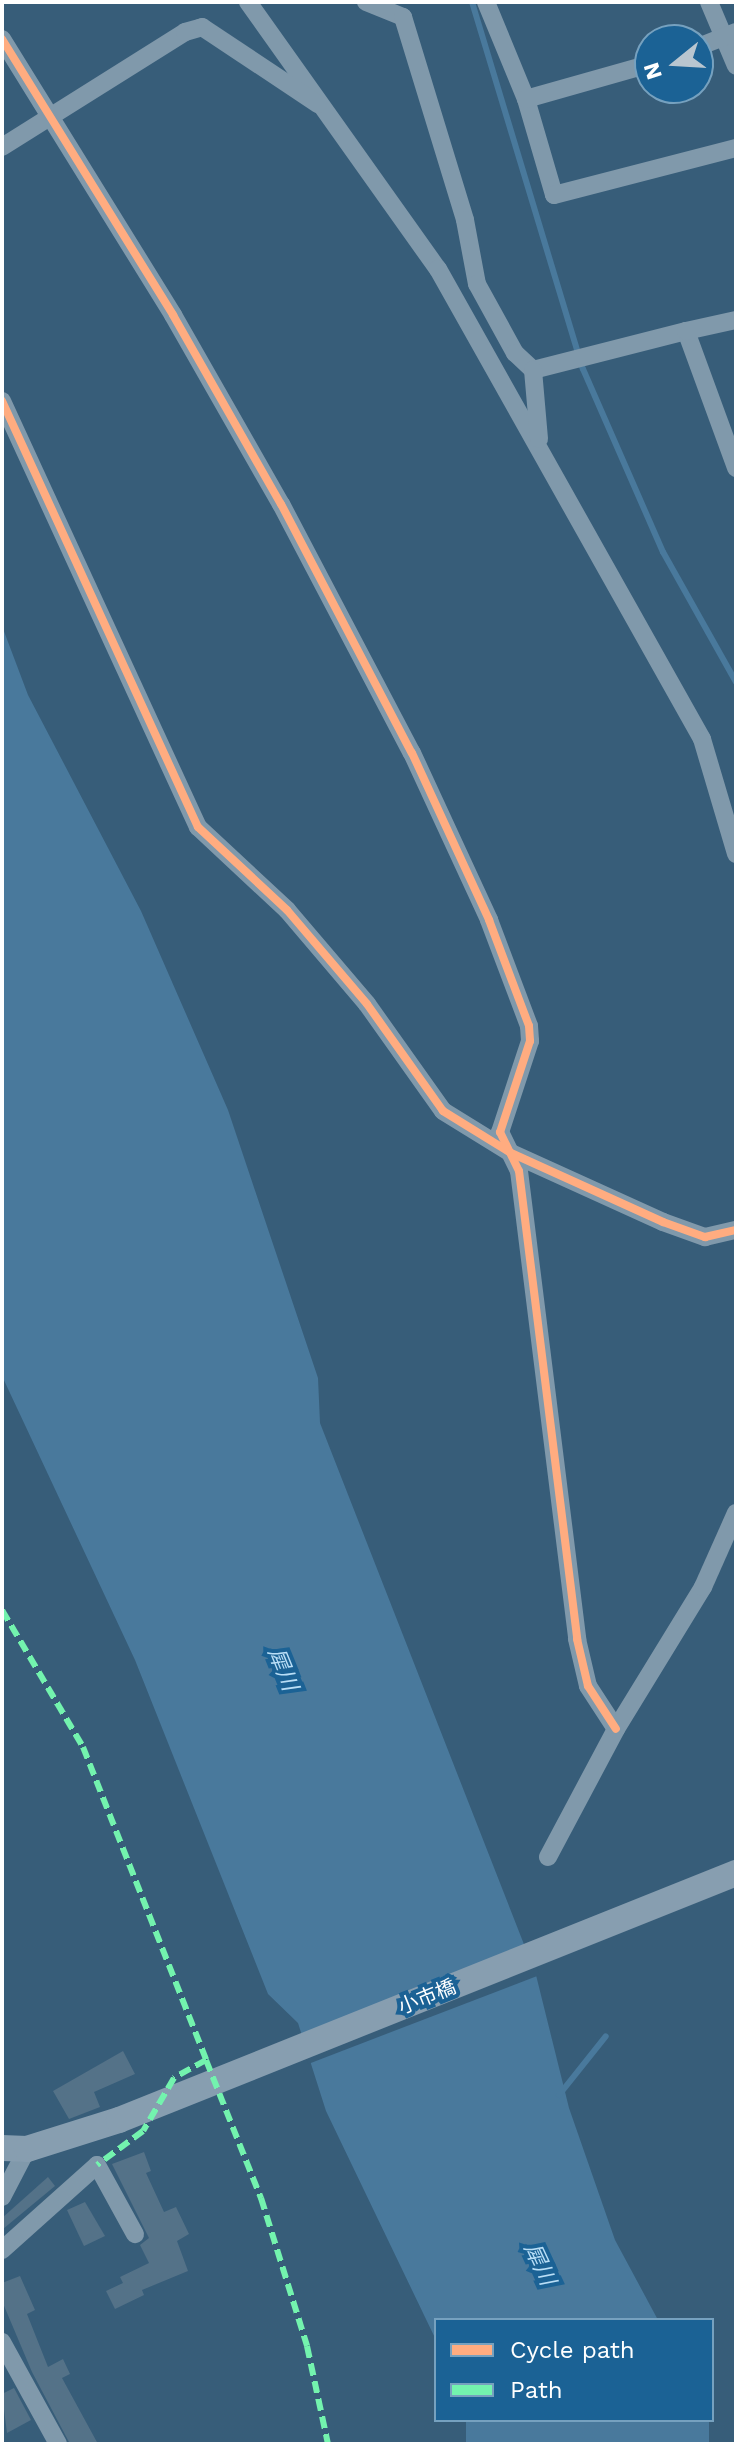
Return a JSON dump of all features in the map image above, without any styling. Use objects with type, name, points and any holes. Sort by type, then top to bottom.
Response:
[{"type":"main road","name":"小市橋","points":[[15,2148],[119,2120],[736,1873]]},
{"type":"street","points":[[248,2],[329,111],[438,269],[702,739],[736,854]]},
{"type":"street","points":[[366,2],[403,17],[465,220],[477,284],[515,353],[533,370],[539,447]]},
{"type":"street","points":[[486,2],[526,99],[554,195],[736,148]]},
{"type":"street","points":[[709,2],[730,35],[736,66]]},
{"type":"street","points":[[2,147],[202,27],[329,111]]},
{"type":"street","points":[[2,39],[52,115],[281,504],[412,753],[489,920],[529,1026],[530,1041],[500,1132],[511,1153],[523,1200],[577,1639],[588,1686],[616,1729]]},
{"type":"street","points":[[526,99],[634,69]]},
{"type":"street","points":[[533,370],[736,320]]},
{"type":"street","points":[[686,331],[736,468]]},
{"type":"street","points":[[2,401],[198,827],[287,910],[367,1004],[443,1111],[511,1153],[705,1237],[736,1230]]},
{"type":"street","points":[[548,1857],[616,1729],[703,1587],[736,1513]]},
{"type":"street","points":[[2,2197],[15,2148]]},
{"type":"street","points":[[2,2250],[97,2165],[135,2234]]},
{"type":"street","points":[[2,2342],[58,2444]]},
{"type":"water","name":"犀川","points":[[2,626],[28,695],[141,911],[228,1110],[318,1378],[320,1423],[536,1975],[569,2108],[615,2240],[657,2318],[434,2318],[434,2336],[326,2111],[298,2023],[268,1994],[135,1660],[2,1376]]},
{"type":"water","points":[[466,2422],[709,2422],[709,2444],[466,2444]]},
{"type":"pier","points":[[529,1947],[540,1975],[308,2064],[297,2036]]},
{"type":"building","points":[[123,2051],[135,2074],[94,2092],[100,2107],[69,2119],[53,2091]]},
{"type":"building","points":[[144,2152],[151,2171],[146,2173],[164,2212],[176,2207],[189,2234],[177,2241],[188,2271],[142,2290],[144,2295],[115,2309],[106,2291],[123,2283],[120,2277],[149,2263],[140,2245],[149,2238],[112,2164]]},
{"type":"building","points":[[48,2177],[55,2186],[3,2229],[2,2218]]},
{"type":"building","points":[[85,2202],[105,2236],[84,2246],[67,2210]]},
{"type":"building","points":[[20,2276],[35,2310],[27,2314],[48,2367],[63,2359],[70,2374],[62,2378],[98,2444],[70,2444],[32,2372],[2,2301],[2,2283]]},
{"type":"building","points":[[14,2388],[31,2420],[7,2433],[2,2394]]},
{"type":"waterway","points":[[472,2],[583,369],[663,552],[736,682]]},
{"type":"waterway","points":[[559,2095],[606,2036]]},
{"type":"marked path","points":[[2,1610],[83,1747],[206,2060],[174,2078],[143,2131],[97,2165]]},
{"type":"marked path","points":[[206,2060],[261,2198],[307,2346],[328,2444]]},
{"type":"cycle path","points":[[2,39],[173,315],[281,504],[412,753],[489,920],[529,1026],[530,1041],[500,1132],[519,1171],[577,1639],[588,1686],[616,1729]]},
{"type":"cycle path","points":[[2,401],[198,827],[287,910],[367,1004],[443,1111],[511,1153],[663,1222],[705,1237],[736,1230]]}]
